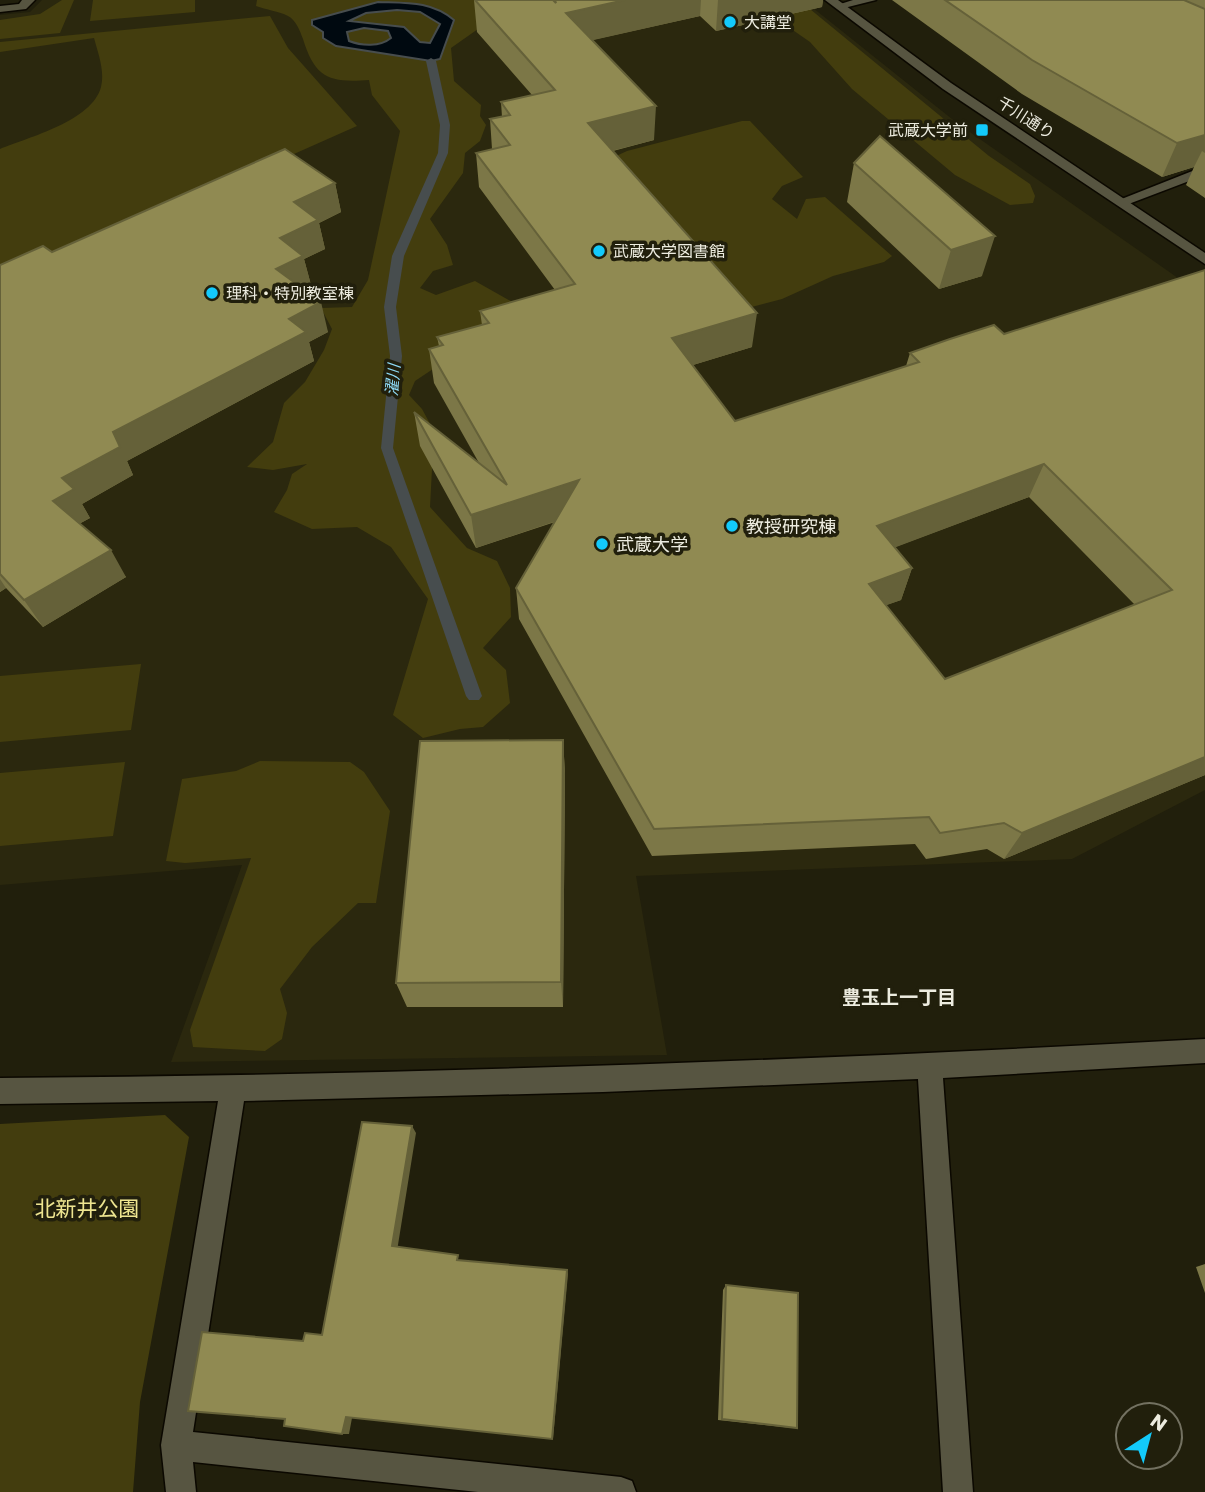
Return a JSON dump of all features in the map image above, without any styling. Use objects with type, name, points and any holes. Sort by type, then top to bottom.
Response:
[{"type":"street","points":[[0,9],[22,7],[29,0]]},
{"type":"street","points":[[836,3],[870,0]]},
{"type":"street","name":"千川通り","points":[[836,3],[947,86],[1205,260]]},
{"type":"street","points":[[1121,202],[1205,170]]},
{"type":"street","points":[[0,1091],[233,1090],[930,1068],[1205,1051]]},
{"type":"street","points":[[930,1068],[958,1492]]},
{"type":"street","points":[[181,1492],[176,1445],[233,1090]]},
{"type":"street","points":[[176,1445],[621,1492]]},
{"type":"shaded area","name":"武蔵大学","points":[[42,0],[803,0],[957,123],[1205,297],[1205,790],[1072,859],[636,876],[667,1055],[171,1062],[242,865],[0,885],[0,15],[30,12]]},
{"type":"shaded area","points":[[378,2],[427,6],[454,20],[440,59],[431,61],[336,46],[323,38],[323,32],[312,25],[312,20]],"holes":[[[397,10],[420,12],[440,24],[430,43],[420,42],[404,27],[349,21],[366,13]],[[364,28],[388,31],[391,38],[371,45],[349,41],[347,32]]]},
{"type":"green space","points":[[62,0],[74,0],[60,33],[0,39],[0,20],[40,14]]},
{"type":"green space","points":[[93,0],[195,0],[195,12],[90,21]]},
{"type":"green space","points":[[257,0],[554,0],[495,17],[451,48],[454,81],[481,105],[480,116],[486,125],[480,141],[465,153],[463,173],[430,219],[447,245],[453,265],[433,271],[420,288],[436,295],[475,281],[546,321],[433,369],[415,381],[409,395],[422,409],[434,431],[430,507],[467,548],[497,561],[510,588],[511,617],[483,648],[506,670],[510,703],[483,727],[460,729],[423,738],[393,715],[428,599],[391,547],[357,527],[312,529],[274,512],[287,490],[292,474],[307,464],[273,470],[247,467],[273,442],[284,403],[305,382],[324,350],[332,329],[321,308],[352,307],[368,280],[400,131],[372,95],[369,80],[334,79],[319,70],[293,20],[284,14],[256,6]]},
{"type":"green space","points":[[799,0],[989,156],[1030,184],[1035,196],[1033,203],[1010,205],[955,175],[852,89],[810,42],[787,26]]},
{"type":"green space","points":[[270,16],[288,48],[357,126],[0,285],[0,149],[58,126],[86,109],[101,87],[102,75],[94,38],[0,52],[0,42]]},
{"type":"green space","points":[[750,121],[803,177],[782,186],[772,199],[797,219],[806,199],[825,197],[892,256],[884,262],[833,276],[782,299],[740,310],[614,157],[627,151]]},
{"type":"green space","points":[[141,664],[131,730],[0,742],[0,676]]},
{"type":"green space","points":[[260,761],[350,762],[364,772],[390,811],[376,903],[358,903],[312,947],[280,989],[287,1013],[282,1039],[265,1051],[193,1047],[190,1030],[251,858],[185,863],[166,861],[182,779],[236,771]]},
{"type":"green space","points":[[125,762],[113,836],[0,846],[0,773]]},
{"type":"green space","name":"北新井公園","points":[[165,1115],[189,1137],[140,1402],[133,1492],[0,1492],[0,1124]]},
{"type":"building","points":[[475,0],[553,0],[556,3],[555,0],[625,0],[566,13],[656,106],[588,123],[757,313],[672,338],[735,421],[919,362],[910,353],[950,339],[994,325],[1004,334],[1205,270],[1205,757],[1022,833],[1004,823],[940,833],[929,817],[654,829],[516,588],[579,480],[471,515],[414,412],[507,485],[429,349],[443,345],[437,337],[489,323],[480,311],[575,284],[476,153],[510,145],[490,119],[510,115],[501,102],[555,90]],"holes":[[[1044,464],[1172,590],[945,679],[869,584],[912,568],[877,526]]]},
{"type":"building","points":[[945,0],[1184,0],[1205,9],[1205,135],[1177,143],[1032,60]]},
{"type":"building","points":[[880,136],[995,236],[951,250],[854,163]]},
{"type":"building","points":[[285,149],[335,183],[294,202],[318,220],[280,238],[303,256],[276,269],[321,302],[289,319],[306,332],[113,432],[120,447],[62,478],[74,489],[53,501],[111,550],[24,600],[0,574],[0,265],[43,246],[52,252]]},
{"type":"building","points":[[563,740],[561,982],[396,983],[420,741]]},
{"type":"building","points":[[362,1122],[412,1126],[392,1246],[458,1255],[457,1260],[567,1270],[552,1439],[346,1417],[342,1434],[284,1426],[285,1419],[188,1411],[202,1332],[303,1341],[305,1333],[322,1335]]},
{"type":"building","points":[[726,1285],[798,1293],[797,1428],[722,1419]]},
{"type":"waterway","name":"濯川","points":[[431,61],[445,125],[443,153],[398,256],[390,307],[396,356],[387,448],[474,696]]},
{"type":"place","name":"大講堂","points":[[730,22]]},
{"type":"place","name":"武蔵大学前","points":[[982,130]]},
{"type":"place","name":"武蔵大学図書館","points":[[599,251]]},
{"type":"place","name":"理科・特別教室棟","points":[[212,293]]},
{"type":"place","name":"教授研究棟","points":[[732,526]]},
{"type":"place","name":"武蔵大学","points":[[602,544]]},
{"type":"district","name":"豊玉上一丁目","points":[[899,997]]}]
